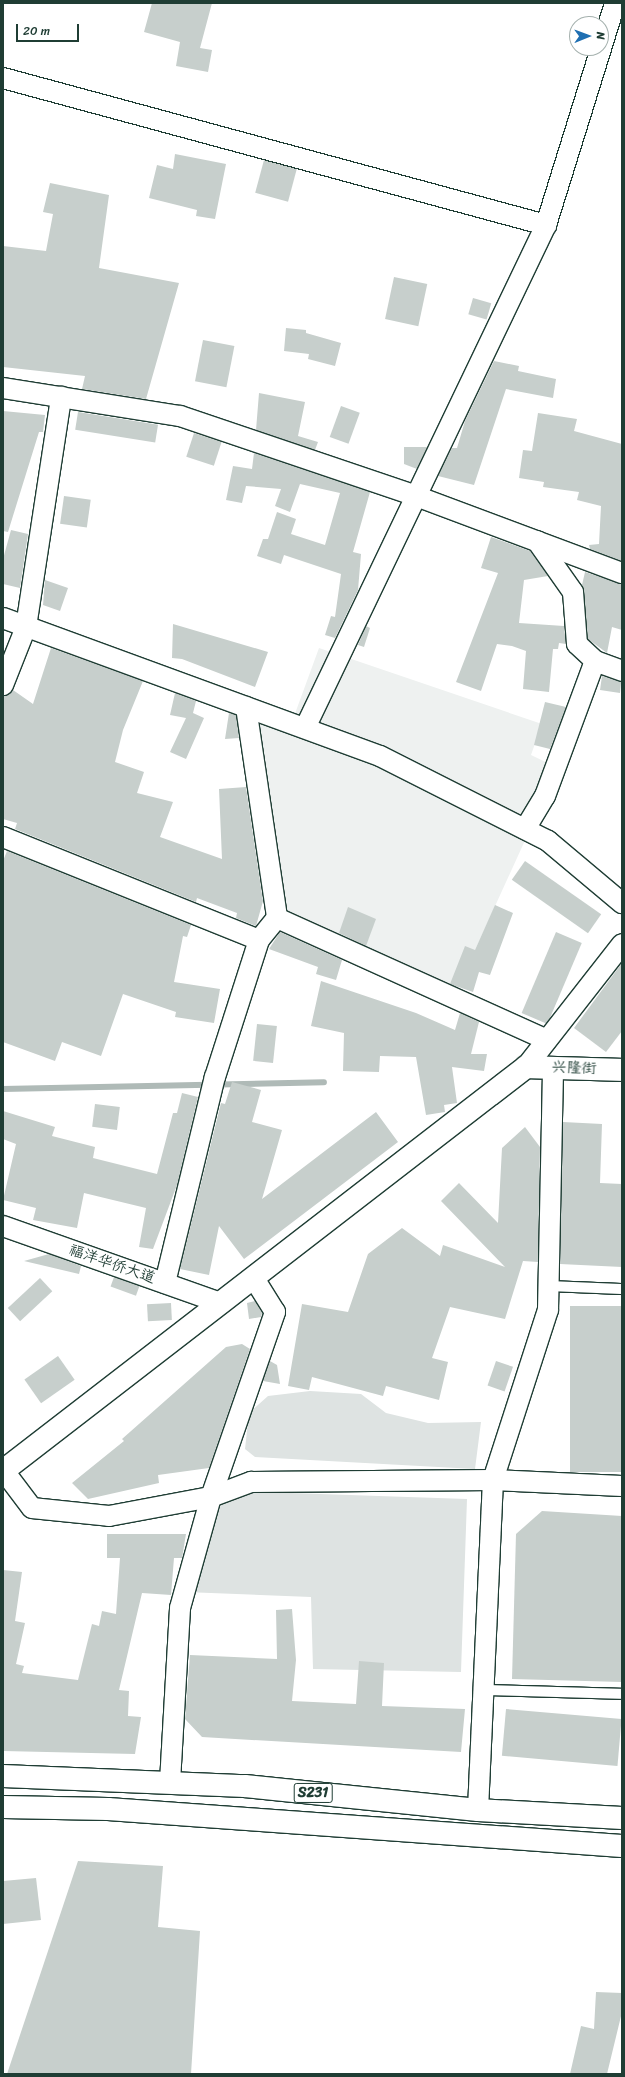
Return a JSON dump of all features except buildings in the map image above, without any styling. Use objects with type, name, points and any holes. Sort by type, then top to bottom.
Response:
[{"type":"main road","name":"兴隆街","points":[[526,1067],[622,1070]]},
{"type":"main road","points":[[3,1471],[526,1067]]},
{"type":"main road","name":"S231","points":[[3,1776],[170,1782],[478,1810],[622,1818]]},
{"type":"main road","name":"S231","points":[[3,1807],[108,1809],[622,1846]]},
{"type":"street","points":[[305,728],[546,225],[614,6]]},
{"type":"street","points":[[3,78],[546,225]]},
{"type":"street","points":[[3,388],[180,416],[416,496],[622,573]]},
{"type":"street","points":[[3,685],[26,627],[61,397]]},
{"type":"street","points":[[537,541],[573,592],[577,644],[595,661],[622,671]]},
{"type":"street","points":[[3,618],[380,756],[548,841],[622,903]]},
{"type":"street","points":[[525,829],[545,796],[595,661]]},
{"type":"street","points":[[165,1283],[213,1085],[259,940],[277,918],[246,706]]},
{"type":"street","points":[[3,837],[259,940]]},
{"type":"street","points":[[277,918],[547,1040]]},
{"type":"street","points":[[526,1067],[622,944]]},
{"type":"street","points":[[478,1810],[493,1480],[548,1310],[553,1068]]},
{"type":"street","name":"福洋华侨大道","points":[[3,1226],[221,1303]]},
{"type":"street","points":[[170,1782],[180,1608],[211,1497],[275,1312],[254,1278]]},
{"type":"street","points":[[3,1471],[32,1508],[109,1516],[211,1497],[251,1482],[493,1480],[622,1486]]},
{"type":"lane","points":[[548,1286],[622,1289]]},
{"type":"lane","points":[[484,1690],[622,1694]]},
{"type":"shaded area","points":[[319,648],[542,724],[531,755],[558,768],[450,1005],[277,918],[248,715],[289,730]]},
{"type":"shaded area","points":[[310,1391],[361,1394],[386,1413],[428,1423],[481,1422],[475,1469],[255,1457],[245,1449],[249,1413],[268,1396]]},
{"type":"shaded area","points":[[235,1491],[467,1499],[461,1672],[313,1669],[311,1597],[185,1592],[223,1500]]},
{"type":"waterway","points":[[3,1089],[324,1082]]}]
